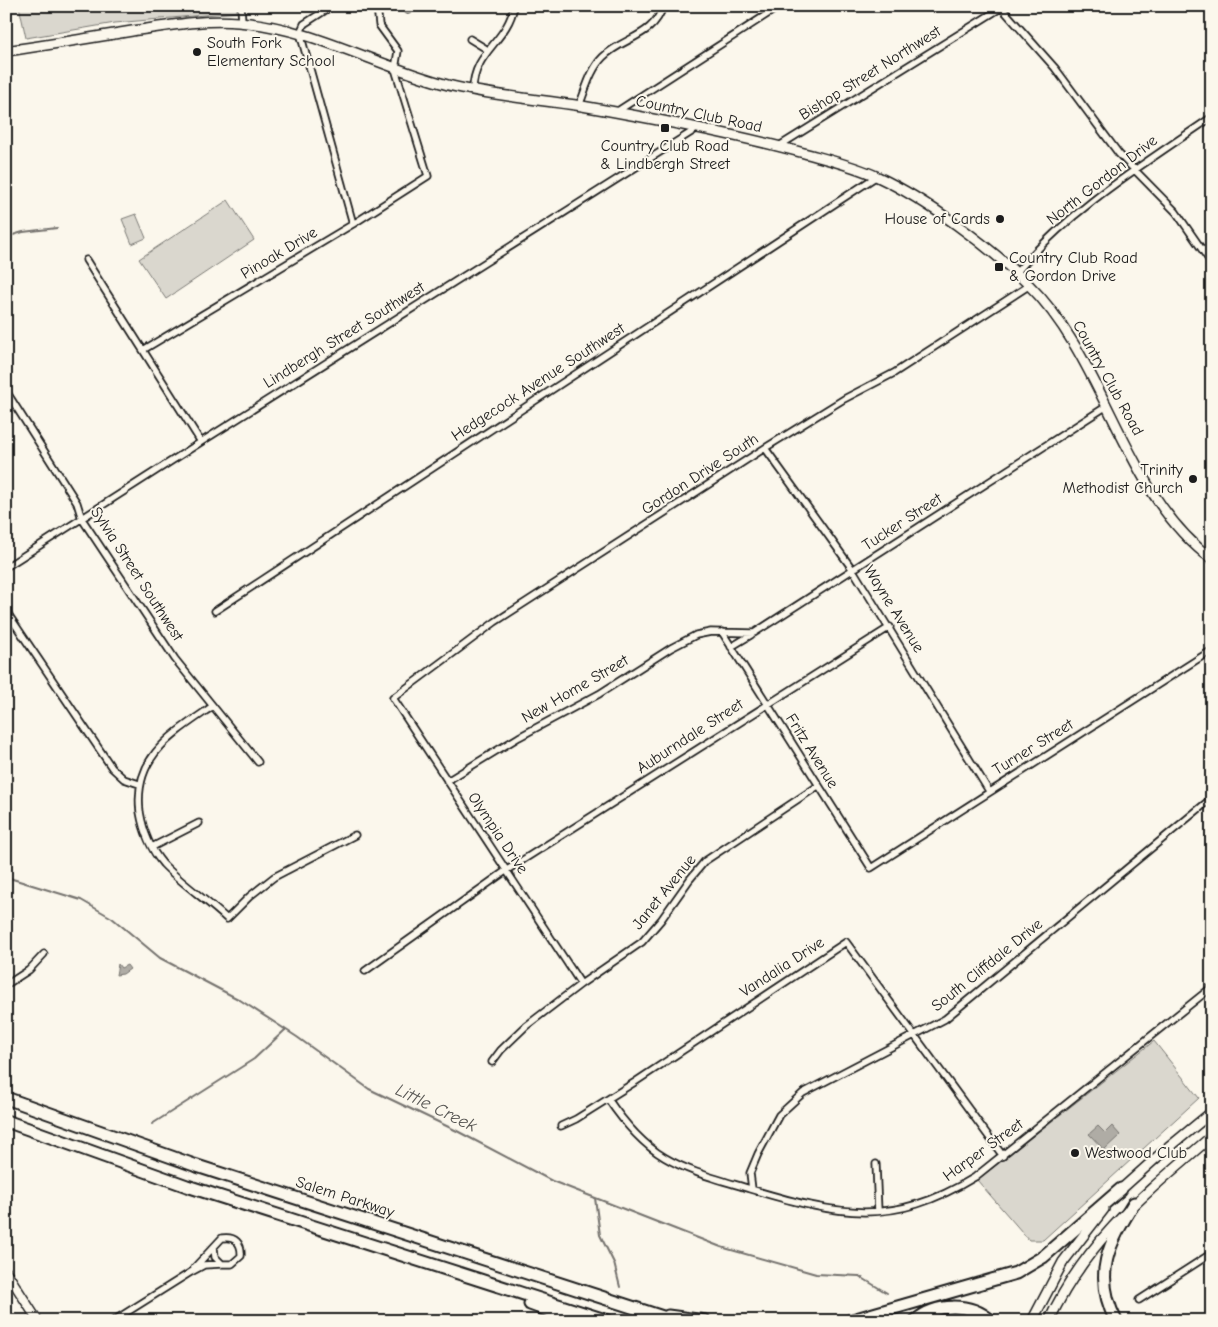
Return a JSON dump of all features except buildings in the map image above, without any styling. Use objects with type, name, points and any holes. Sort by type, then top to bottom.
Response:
[{"type":"highway","name":"Salem Parkway","points":[[6,1098],[194,1165],[675,1321]]},
{"type":"highway","points":[[6,1121],[188,1186],[469,1278],[608,1321]]},
{"type":"highway","points":[[849,1321],[1016,1273],[1043,1257],[1121,1189]]},
{"type":"highway","points":[[1116,1321],[1106,1297],[1105,1264],[1112,1238],[1134,1203]]},
{"type":"highway","points":[[469,1278],[489,1289],[576,1321]]},
{"type":"highway","points":[[915,1321],[927,1313],[950,1307],[975,1311],[991,1321]]},
{"type":"highway","points":[[660,1316],[705,1321]]},
{"type":"main road","name":"Country Club Road","points":[[6,52],[185,23],[242,22],[300,33],[395,69],[473,90],[580,106],[698,128],[779,146],[877,176],[906,192],[949,221],[1030,285],[1059,321],[1083,356],[1149,486],[1166,512],[1184,535],[1212,559]]},
{"type":"main road","points":[[1032,1321],[1049,1285],[1068,1256],[1121,1189],[1212,1112]]},
{"type":"main road","points":[[1049,1321],[1063,1293],[1090,1251],[1134,1203],[1212,1136]]},
{"type":"street","points":[[241,6],[242,22]]},
{"type":"street","points":[[332,6],[304,24],[300,33],[353,224]]},
{"type":"street","points":[[377,6],[379,25],[398,51],[395,69]]},
{"type":"street","points":[[473,90],[474,73],[488,50],[507,28],[514,6]]},
{"type":"street","points":[[580,106],[599,62],[614,48],[646,32],[658,19],[663,6]]},
{"type":"street","points":[[615,112],[780,6]]},
{"type":"street","points":[[1002,7],[1055,68],[1099,129],[1176,212],[1212,264]]},
{"type":"street","name":"Bishop Street Northwest","points":[[779,146],[1002,7]]},
{"type":"street","points":[[470,39],[488,50]]},
{"type":"street","name":"Pinoak Drive","points":[[143,350],[353,224],[428,176],[395,69]]},
{"type":"street","name":"North Gordon Drive","points":[[1016,273],[1028,259],[1072,219],[1135,170],[1212,117]]},
{"type":"street","name":"Lindbergh Street Southwest","points":[[6,567],[698,128]]},
{"type":"street","name":"Hedgecock Avenue Southwest","points":[[216,611],[877,176]]},
{"type":"street","points":[[1203,251],[1212,245]]},
{"type":"street","points":[[86,260],[201,442]]},
{"type":"street","name":"Gordon Drive South","points":[[393,698],[495,622],[765,448],[844,399],[894,373],[1030,285]]},
{"type":"street","name":"Sylvia Street Southwest","points":[[6,391],[77,503],[82,519],[175,659],[258,762]]},
{"type":"street","name":"Tucker Street","points":[[731,647],[1108,406]]},
{"type":"street","name":"Wayne Avenue","points":[[765,448],[853,570],[890,627],[989,791]]},
{"type":"street","points":[[6,611],[112,768],[124,779],[139,784]]},
{"type":"street","name":"Auburndale Street","points":[[365,971],[507,870],[890,627]]},
{"type":"street","points":[[722,632],[754,633]]},
{"type":"street","points":[[722,632],[731,647]]},
{"type":"street","name":"New Home Street","points":[[447,781],[519,737],[599,694],[671,648],[696,635],[722,632]]},
{"type":"street","name":"Fritz Avenue","points":[[731,647],[870,868]]},
{"type":"street","name":"Turner Street","points":[[870,868],[1212,650]]},
{"type":"street","name":"Olympia Drive","points":[[393,698],[581,984]]},
{"type":"street","points":[[213,706],[159,748],[142,774],[139,784],[142,821],[152,847],[174,874],[227,919],[274,876],[355,835]]},
{"type":"street","name":"Janet Avenue","points":[[492,1062],[500,1050],[526,1026],[581,984],[642,942],[662,920],[690,879],[705,861],[818,786]]},
{"type":"street","name":"South Cliffdale Drive","points":[[752,1189],[750,1173],[755,1160],[779,1116],[803,1093],[944,1019],[1212,798]]},
{"type":"street","points":[[152,847],[199,823]]},
{"type":"street","name":"Vandalia Drive","points":[[561,1126],[608,1099],[846,942],[1003,1156]]},
{"type":"street","points":[[6,985],[29,970],[44,954]]},
{"type":"street","name":"Harper Street","points":[[608,1099],[635,1136],[655,1153],[701,1175],[820,1209],[846,1212],[878,1211],[911,1206],[934,1199],[975,1177],[1212,986]]},
{"type":"street","points":[[876,1164],[878,1211]]},
{"type":"street","points":[[113,1321],[204,1265],[229,1265],[237,1261],[241,1256],[239,1243],[228,1237],[217,1242],[191,1272]]},
{"type":"street","points":[[214,1247],[215,1257],[222,1264]]},
{"type":"street","points":[[1139,1300],[1212,1253]]},
{"type":"street","points":[[6,1271],[38,1321]]},
{"type":"shaded area","points":[[19,6],[237,6],[238,12],[115,23],[26,38]]},
{"type":"shaded area","points":[[228,200],[254,240],[166,299],[139,259]]},
{"type":"shaded area","points":[[136,214],[146,238],[132,244],[122,219]]},
{"type":"shaded area","points":[[118,964],[121,968],[127,965],[130,969],[123,974],[116,975]]},
{"type":"shaded area","name":"Westwood Club","points":[[1154,1041],[1199,1098],[1043,1240],[1029,1240],[977,1180]]},
{"type":"shaded area","points":[[1098,1126],[1105,1133],[1112,1126],[1120,1135],[1104,1150],[1089,1134]]},
{"type":"waterway","points":[[6,237],[23,232],[57,228]]},
{"type":"waterway","name":"Little Creek","points":[[6,877],[81,900],[112,918],[160,958],[240,1000],[297,1037],[369,1089],[457,1131],[552,1181],[721,1247],[816,1274],[859,1276],[887,1293]]},
{"type":"waterway","points":[[152,1124],[254,1059],[285,1030]]},
{"type":"waterway","points":[[595,1198],[600,1235],[614,1263],[620,1287]]},
{"type":"place","name":"South Fork Elementary School","points":[[197,52]]},
{"type":"place","name":"Country Club Road & Lindbergh Street","points":[[665,128]]},
{"type":"place","name":"House of Cards","points":[[1000,219]]},
{"type":"place","name":"Country Club Road & Gordon Drive","points":[[999,267]]},
{"type":"place","name":"Trinity Methodist Church","points":[[1193,479]]},
{"type":"place","name":"Westwood Club","points":[[1075,1153]]}]
